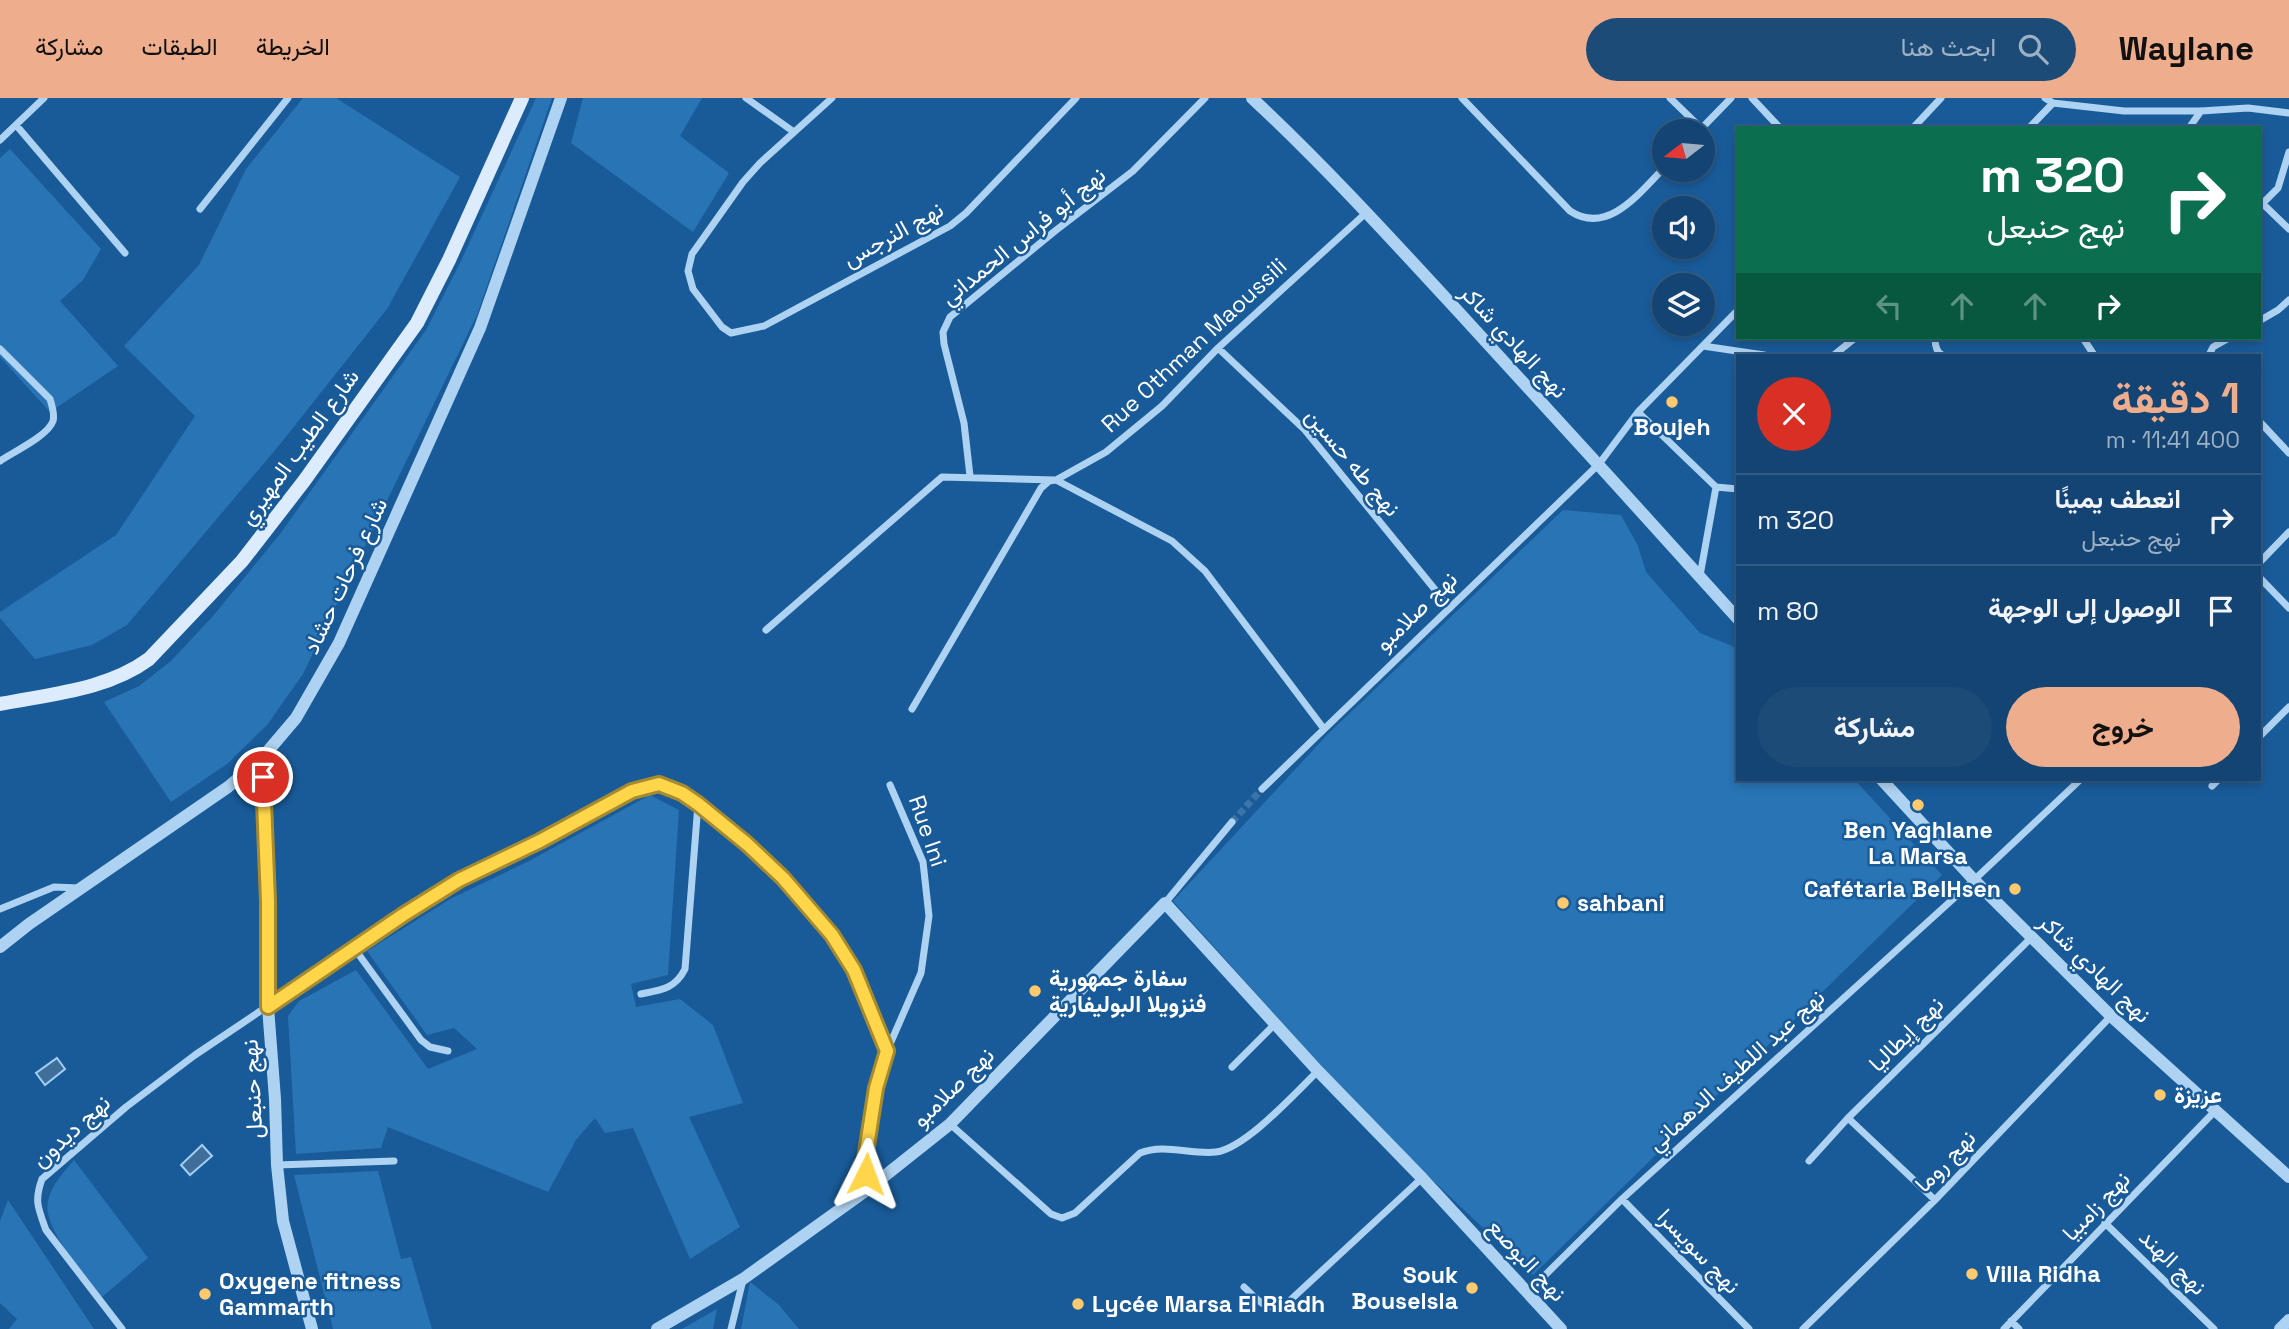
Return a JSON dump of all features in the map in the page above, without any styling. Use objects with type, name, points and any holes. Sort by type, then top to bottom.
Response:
[{"type":"main road","name":"شارع الطيب المهيري","points":[[0,704],[73,690],[135,670],[149,659],[242,561],[304,481],[417,323],[449,260],[522,98]]},
{"type":"street","points":[[0,140],[44,98]]},
{"type":"street","points":[[200,209],[288,98]]},
{"type":"street","name":"شارع فرحات حشاد","points":[[0,947],[29,924],[229,787],[262,758],[296,718],[339,643],[480,328],[561,98]]},
{"type":"street","points":[[746,98],[794,132],[832,98]]},
{"type":"street","name":"نهج النرجس","points":[[794,132],[743,182],[692,254],[688,271],[693,289],[722,327],[731,333],[764,326],[950,226],[966,214],[1076,98]]},
{"type":"street","name":"نهج أبو فراس الحمداني","points":[[970,476],[964,423],[944,344],[943,332],[950,317],[1133,171],[1205,98]]},
{"type":"street","name":"نهج الهادي شاكر","points":[[1252,98],[1367,212],[1736,618]]},
{"type":"street","points":[[1462,98],[1570,211],[1584,218],[1614,214],[1652,179]]},
{"type":"street","points":[[1670,98],[1690,119]]},
{"type":"street","points":[[1711,119],[1731,98]]},
{"type":"street","points":[[1752,98],[1778,126]]},
{"type":"street","points":[[1915,126],[1941,98]]},
{"type":"street","points":[[2045,98],[2053,103],[2124,111],[2248,108],[2289,113]]},
{"type":"street","points":[[2031,126],[2053,103]]},
{"type":"street","points":[[2190,126],[2201,111]]},
{"type":"street","points":[[16,124],[125,253]]},
{"type":"street","points":[[2289,152],[2278,188],[2261,205],[2289,229]]},
{"type":"street","name":"Rue Othman Maoussili","points":[[912,709],[1037,495],[1049,481],[1056,480],[1099,457],[1128,435],[1162,406],[1218,348],[1367,212]]},
{"type":"street","points":[[2261,320],[2289,300]]},
{"type":"street","name":"نهج صلامبو","points":[[1262,789],[1599,464],[1638,412],[1736,312]]},
{"type":"street","points":[[1835,354],[1853,340]]},
{"type":"street","points":[[2210,354],[2213,347],[2225,340]]},
{"type":"street","points":[[1703,346],[1757,354]]},
{"type":"street","name":"نهج طه حسين","points":[[1218,348],[1305,430],[1450,608]]},
{"type":"street","points":[[0,349],[50,399],[53,410],[53,422],[47,432],[0,461]]},
{"type":"street","points":[[1638,412],[1716,487],[1736,489]]},
{"type":"street","points":[[2261,423],[2289,453]]},
{"type":"street","points":[[766,631],[937,480],[947,476],[1056,480],[1151,528],[1184,551],[1205,571],[1324,729]]},
{"type":"street","points":[[1700,577],[1716,487]]},
{"type":"street","points":[[2261,561],[2289,532]]},
{"type":"street","points":[[2261,580],[2289,608]]},
{"type":"street","points":[[2261,735],[2289,707]]},
{"type":"street","name":"نهج حنبعل","points":[[262,758],[268,901],[268,1007],[277,1166],[283,1221],[312,1329]]},
{"type":"street","name":"نهج الهادي شاكر","points":[[1883,781],[1974,880],[2111,1016],[2289,1177]]},
{"type":"street","name":"نهج عبد اللطيف الدهماني","points":[[1528,1292],[1622,1199],[1974,880],[2079,781]]},
{"type":"street","points":[[2211,786],[2217,781]]},
{"type":"street","name":"نهج ديدون","points":[[122,1329],[46,1230],[36,1195],[42,1179],[126,1107],[195,1055],[354,948],[459,880],[540,841],[632,791],[659,784],[682,793],[747,844],[783,878],[832,935],[854,970],[887,1051]]},
{"type":"street","name":"Rue Ini","points":[[867,1190],[865,1159],[876,1088],[887,1051],[921,973],[929,916],[923,862],[890,785]]},
{"type":"street","points":[[640,994],[672,986],[680,979],[685,969],[698,804]]},
{"type":"street","name":"نهج صلامبو","points":[[657,1329],[743,1279],[867,1190],[950,1124],[1165,902],[1232,822]]},
{"type":"street","points":[[0,909],[54,887],[83,888]]},
{"type":"street","name":"نهج البوصع","points":[[1165,902],[1318,1071],[1422,1178],[1561,1329]]},
{"type":"street","name":"نهج إيطاليا","points":[[1809,1161],[1848,1118],[2032,936]]},
{"type":"street","points":[[354,948],[421,1040],[430,1047],[448,1051]]},
{"type":"street","name":"نهج روما","points":[[1803,1329],[1935,1200],[2111,1016]]},
{"type":"street","points":[[1232,1067],[1276,1023]]},
{"type":"street","points":[[950,1124],[1051,1214],[1062,1218],[1074,1213],[1140,1153],[1152,1149],[1214,1152],[1241,1143],[1318,1071]]},
{"type":"street","name":"نهج زامبيا","points":[[2004,1329],[2216,1110]]},
{"type":"street","points":[[1848,1118],[1935,1200]]},
{"type":"street","points":[[277,1166],[394,1161]]},
{"type":"street","points":[[1244,1287],[1265,1306],[1284,1306],[1422,1178]]},
{"type":"street","name":"نهج سويسرا","points":[[1622,1199],[1749,1329]]},
{"type":"street","name":"نهج الهند","points":[[2105,1223],[2214,1329]]},
{"type":"street","points":[[731,1329],[743,1279]]},
{"type":"street","points":[[2280,1329],[2289,1320]]},
{"type":"street","points":[[2011,1321],[2019,1329]]},
{"type":"shaded area","points":[[303,98],[336,98],[460,177],[387,309],[281,443],[127,625],[92,645],[35,659],[0,618],[0,612],[116,535],[195,416],[124,346],[199,265],[246,169]]},
{"type":"shaded area","points":[[536,98],[552,98],[477,315],[303,674],[267,725],[227,764],[171,802],[104,702],[139,686],[171,661],[213,616],[280,534],[426,330]]},
{"type":"shaded area","points":[[583,98],[702,98],[680,136],[729,173],[693,232],[571,143]]},
{"type":"shaded area","points":[[10,149],[101,249],[83,280],[60,301],[118,366],[50,412],[0,357],[0,158]]},
{"type":"shaded area","points":[[1563,510],[1621,515],[1638,546],[1646,572],[1700,633],[1736,650],[1736,781],[1856,781],[1942,875],[1533,1275],[1426,1174],[1322,1067],[1173,901],[1327,735]]},
{"type":"shaded area","points":[[650,795],[679,810],[668,975],[631,984],[636,1007],[680,999],[713,1025],[743,1103],[689,1117],[740,1227],[690,1259],[633,1128],[605,1133],[595,1118],[576,1140],[548,1192],[388,1127],[381,1148],[296,1154],[288,1016],[299,1001],[356,970],[428,1069],[477,1049],[454,1028],[427,1035],[367,951],[452,898],[529,861]]},
{"type":"shaded area","points":[[57,1058],[65,1069],[45,1085],[36,1073]]},
{"type":"shaded area","points":[[202,1145],[212,1156],[190,1175],[181,1165]]},
{"type":"shaded area","points":[[74,1160],[148,1258],[102,1297],[66,1251],[48,1212],[52,1190]]},
{"type":"shaded area","points":[[378,1171],[401,1259],[411,1257],[432,1329],[333,1329],[294,1175]]},
{"type":"shaded area","points":[[8,1200],[94,1329],[9,1329],[17,1319],[0,1303],[0,1221]]},
{"type":"shaded area","points":[[750,1282],[779,1305],[799,1329],[741,1329]]},
{"type":"shaded area","points":[[717,1309],[713,1329],[682,1329]]},
{"type":"tunnel","points":[[1232,822],[1262,789]]},
{"type":"place","name":"Boujeh","points":[[1672,402]]},
{"type":"place","name":"Ben Yaghlane La Marsa","points":[[1918,805]]},
{"type":"place","name":"Cafétaria BelHsen","points":[[2015,889]]},
{"type":"place","name":"sahbani","points":[[1563,903]]},
{"type":"place","name":"سفارة جمهورية فنزويلا البوليفارية","points":[[1035,991]]},
{"type":"place","name":"عزيزة","points":[[2160,1095]]},
{"type":"place","name":"Villa Ridha","points":[[1972,1274]]},
{"type":"place","name":"Souk Bouselsla","points":[[1472,1288]]},
{"type":"place","name":"Oxygene fitness Gammarth","points":[[205,1294]]},
{"type":"place","name":"Lycée Marsa El Riadh","points":[[1078,1304]]},
{"type":"route","points":[[263,777],[268,901],[268,1007],[459,880],[540,841],[632,791],[659,784],[682,793],[747,844],[783,878],[832,935],[854,970],[887,1051],[876,1088],[865,1159],[866,1174]]}]
